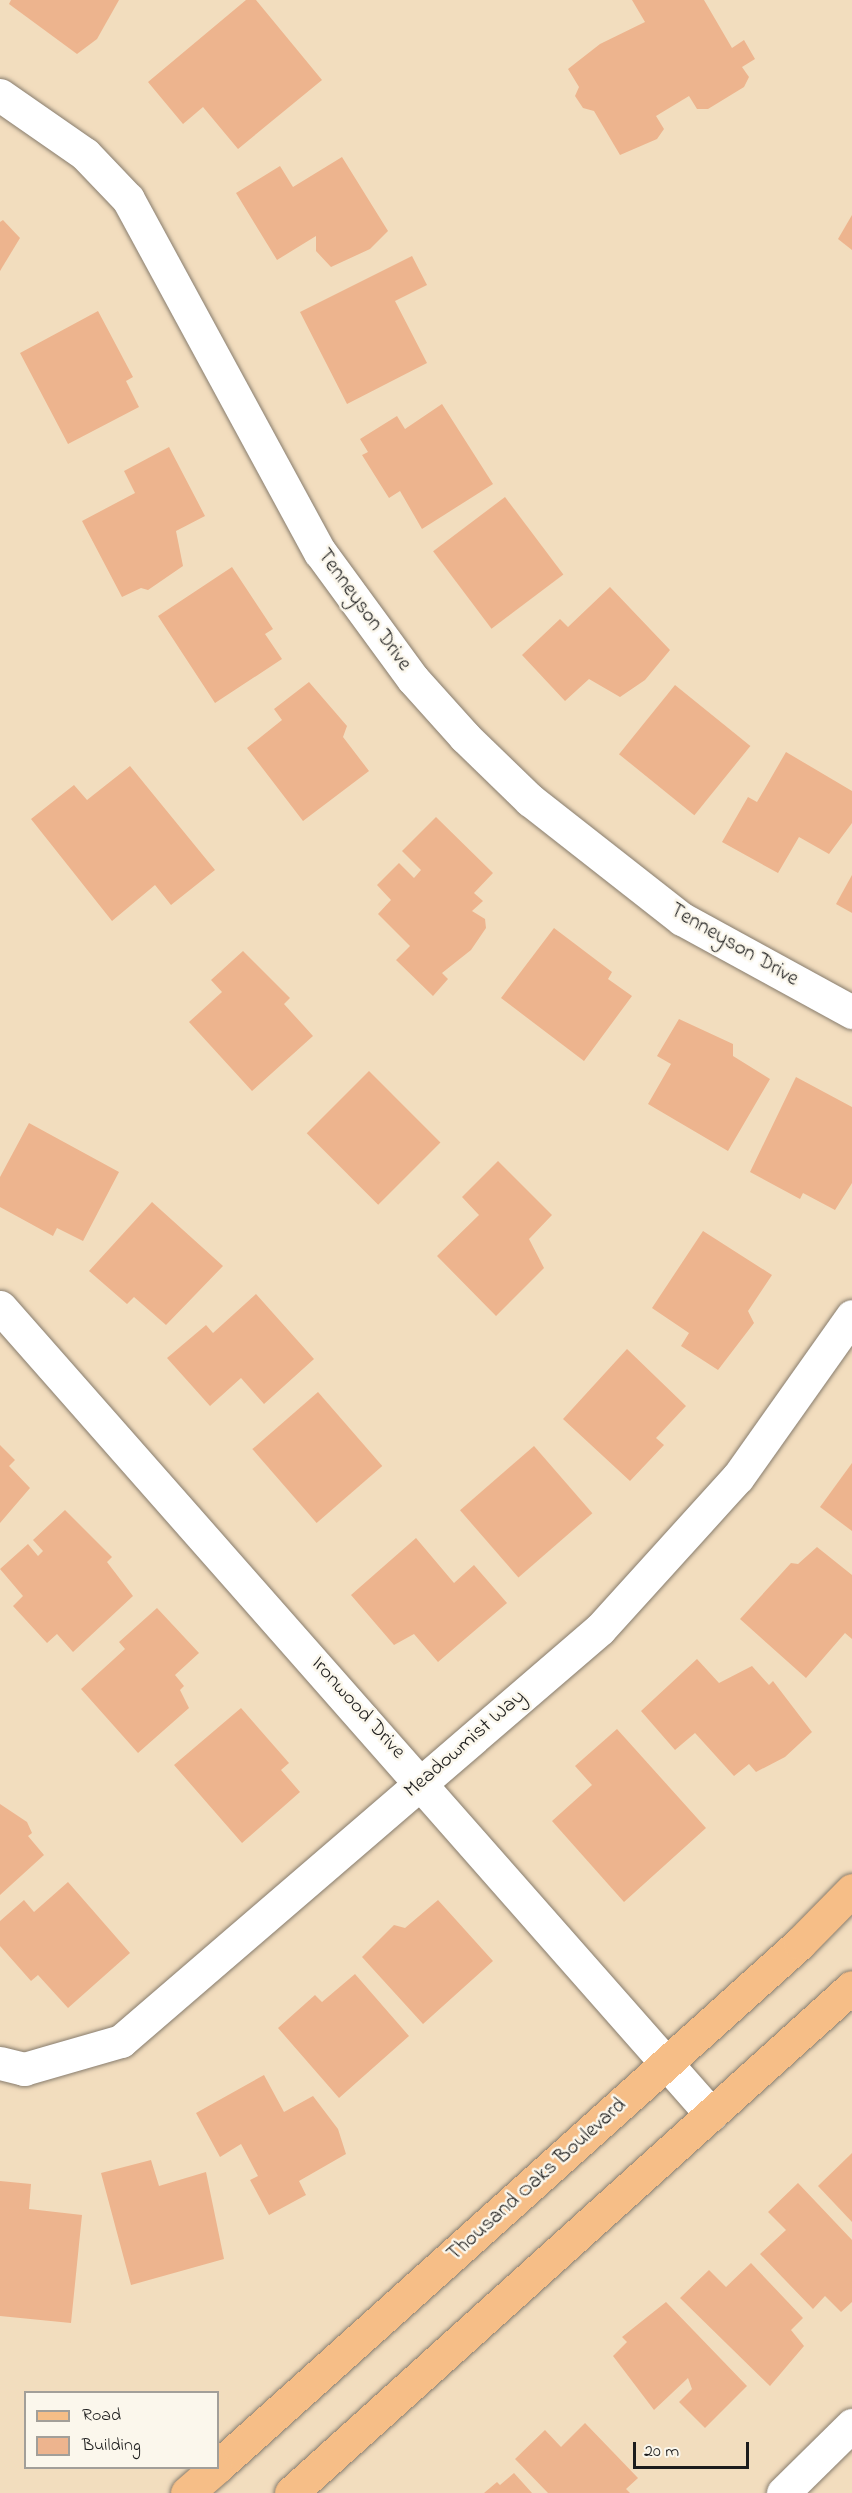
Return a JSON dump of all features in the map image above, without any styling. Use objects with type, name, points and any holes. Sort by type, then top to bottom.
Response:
[{"type":"main road","name":"Thousand Oaks Boulevard","points":[[219,2465],[668,2062],[852,1890]]},
{"type":"main road","points":[[291,2493],[852,1987]]},
{"type":"main road","name":"Thousand Oaks Boulevard","points":[[187,2493],[215,2469]]},
{"type":"street","name":"Tenneyson Drive","points":[[0,95],[85,154],[128,199],[320,552],[413,679],[465,737],[530,800],[682,919],[852,1012]]},
{"type":"street","name":"Ironwood Drive","points":[[0,1307],[423,1780],[711,2114]]},
{"type":"street","name":"Meadowmist Way","points":[[0,2063],[24,2069],[121,2042],[600,1629],[738,1477],[852,1316]]},
{"type":"street","points":[[783,2493],[852,2425]]},
{"type":"building","points":[[11,0],[119,0],[97,39],[77,54],[9,4]]},
{"type":"building","points":[[246,0],[256,0],[322,80],[238,149],[203,107],[183,124],[148,82]]},
{"type":"building","points":[[632,0],[704,0],[732,48],[744,40],[755,59],[742,67],[749,77],[744,87],[708,109],[697,109],[689,96],[656,116],[664,129],[657,139],[620,155],[594,111],[583,108],[575,96],[579,87],[568,69],[600,44],[645,22]]},
{"type":"building","points":[[342,157],[388,231],[370,249],[331,267],[316,251],[316,236],[277,260],[236,193],[280,166],[293,187]]},
{"type":"building","points":[[852,215],[852,250],[838,239]]},
{"type":"building","points":[[3,220],[20,238],[0,271],[0,222]]},
{"type":"building","points":[[412,256],[427,285],[395,301],[427,363],[347,404],[300,312]]},
{"type":"building","points":[[98,311],[133,377],[126,381],[139,407],[68,444],[20,353]]},
{"type":"building","points":[[442,404],[493,484],[422,529],[400,491],[389,498],[362,455],[368,452],[360,439],[397,416],[405,429]]},
{"type":"building","points":[[169,447],[205,516],[176,531],[183,566],[148,590],[141,588],[122,597],[82,521],[135,493],[124,471]]},
{"type":"building","points":[[505,497],[563,574],[491,629],[433,551]]},
{"type":"building","points":[[232,567],[273,629],[265,634],[282,659],[215,703],[158,616]]},
{"type":"building","points":[[610,587],[670,650],[645,680],[620,697],[589,679],[565,701],[522,655],[560,619],[568,627]]},
{"type":"building","points":[[309,682],[347,726],[343,737],[369,771],[303,821],[247,748],[282,720],[274,709]]},
{"type":"building","points":[[675,685],[750,746],[694,815],[619,754]]},
{"type":"building","points":[[786,752],[852,791],[852,823],[829,854],[799,837],[778,873],[722,842],[748,797],[757,802]]},
{"type":"building","points":[[130,766],[215,870],[171,905],[155,885],[112,921],[31,819],[74,785],[87,800]]},
{"type":"building","points":[[436,817],[493,873],[474,893],[483,901],[472,911],[485,919],[486,928],[471,950],[442,973],[448,979],[433,996],[396,960],[410,946],[378,914],[391,900],[377,885],[399,863],[414,878],[421,870],[402,851]]},
{"type":"building","points":[[852,875],[852,913],[836,904]]},
{"type":"building","points":[[554,928],[612,972],[608,979],[632,996],[584,1061],[501,998]]},
{"type":"building","points":[[243,951],[290,998],[284,1004],[313,1036],[252,1091],[189,1022],[222,992],[211,980]]},
{"type":"building","points":[[679,1019],[733,1044],[733,1056],[770,1079],[728,1151],[648,1104],[671,1064],[657,1056]]},
{"type":"building","points":[[369,1071],[440,1142],[378,1205],[307,1133]]},
{"type":"building","points":[[796,1077],[852,1107],[852,1183],[835,1210],[803,1193],[800,1199],[750,1172]]},
{"type":"building","points":[[29,1123],[119,1172],[83,1241],[57,1228],[53,1236],[0,1207],[0,1177]]},
{"type":"building","points":[[498,1161],[552,1215],[529,1239],[544,1268],[496,1316],[437,1256],[479,1215],[462,1197]]},
{"type":"building","points":[[152,1202],[223,1266],[166,1325],[134,1297],[127,1304],[89,1271]]},
{"type":"building","points":[[703,1231],[772,1275],[748,1311],[754,1323],[718,1370],[681,1346],[689,1333],[652,1308]]},
{"type":"building","points":[[256,1294],[314,1359],[264,1404],[241,1378],[210,1406],[167,1358],[206,1325],[213,1333]]},
{"type":"building","points":[[627,1349],[686,1406],[656,1438],[664,1445],[630,1481],[563,1419]]},
{"type":"building","points":[[318,1392],[382,1466],[317,1523],[252,1449]]},
{"type":"building","points":[[0,1445],[15,1460],[9,1466],[30,1488],[0,1523]]},
{"type":"building","points":[[534,1446],[592,1513],[518,1577],[460,1510]]},
{"type":"building","points":[[852,1463],[852,1531],[820,1507]]},
{"type":"building","points":[[65,1510],[112,1557],[107,1562],[133,1596],[73,1652],[57,1634],[47,1643],[13,1606],[23,1596],[0,1569],[28,1544],[38,1556],[43,1551],[33,1540]]},
{"type":"building","points":[[416,1538],[454,1583],[474,1565],[507,1603],[438,1662],[414,1634],[394,1645],[351,1595]]},
{"type":"building","points":[[817,1547],[852,1575],[852,1639],[845,1633],[806,1678],[740,1619],[791,1563],[798,1564]]},
{"type":"building","points":[[157,1608],[199,1653],[175,1675],[184,1686],[180,1690],[189,1708],[138,1753],[81,1689],[125,1649],[119,1642]]},
{"type":"building","points":[[697,1659],[719,1683],[752,1666],[769,1685],[773,1681],[812,1732],[785,1757],[756,1772],[749,1764],[734,1776],[695,1733],[675,1750],[641,1711]]},
{"type":"building","points":[[241,1708],[289,1763],[281,1770],[300,1792],[242,1843],[174,1765]]},
{"type":"building","points":[[617,1729],[706,1828],[624,1902],[552,1821],[592,1785],[575,1766]]},
{"type":"building","points":[[0,1804],[27,1822],[32,1833],[28,1836],[44,1855],[0,1895]]},
{"type":"building","points":[[68,1882],[130,1953],[68,2008],[38,1975],[31,1981],[0,1946],[0,1921],[24,1900],[34,1912]]},
{"type":"building","points":[[438,1900],[493,1961],[423,2024],[362,1957],[394,1925],[405,1928]]},
{"type":"building","points":[[355,1974],[409,2036],[339,2098],[278,2028],[315,1995],[322,2002]]},
{"type":"building","points":[[264,2075],[284,2112],[313,2096],[338,2129],[346,2154],[299,2181],[306,2195],[269,2215],[250,2180],[258,2176],[241,2144],[220,2157],[196,2113]]},
{"type":"building","points":[[852,2153],[852,2222],[818,2186]]},
{"type":"building","points":[[151,2160],[159,2186],[206,2172],[224,2259],[131,2285],[101,2173]]},
{"type":"building","points":[[0,2181],[31,2184],[29,2209],[82,2215],[71,2323],[0,2316]]},
{"type":"building","points":[[798,2183],[852,2240],[852,2302],[841,2312],[825,2296],[813,2309],[760,2254],[786,2230],[768,2212]]},
{"type":"building","points":[[751,2263],[803,2318],[791,2330],[804,2346],[770,2386],[680,2298],[709,2270],[726,2287]]},
{"type":"building","points":[[666,2302],[747,2386],[705,2428],[679,2402],[692,2389],[688,2378],[654,2410],[613,2356],[627,2342],[622,2337]]},
{"type":"building","points":[[585,2423],[638,2478],[626,2489],[630,2493],[548,2493],[515,2459],[545,2430],[561,2447]]},
{"type":"building","points":[[514,2473],[532,2493],[484,2493],[497,2482],[500,2485]]}]
